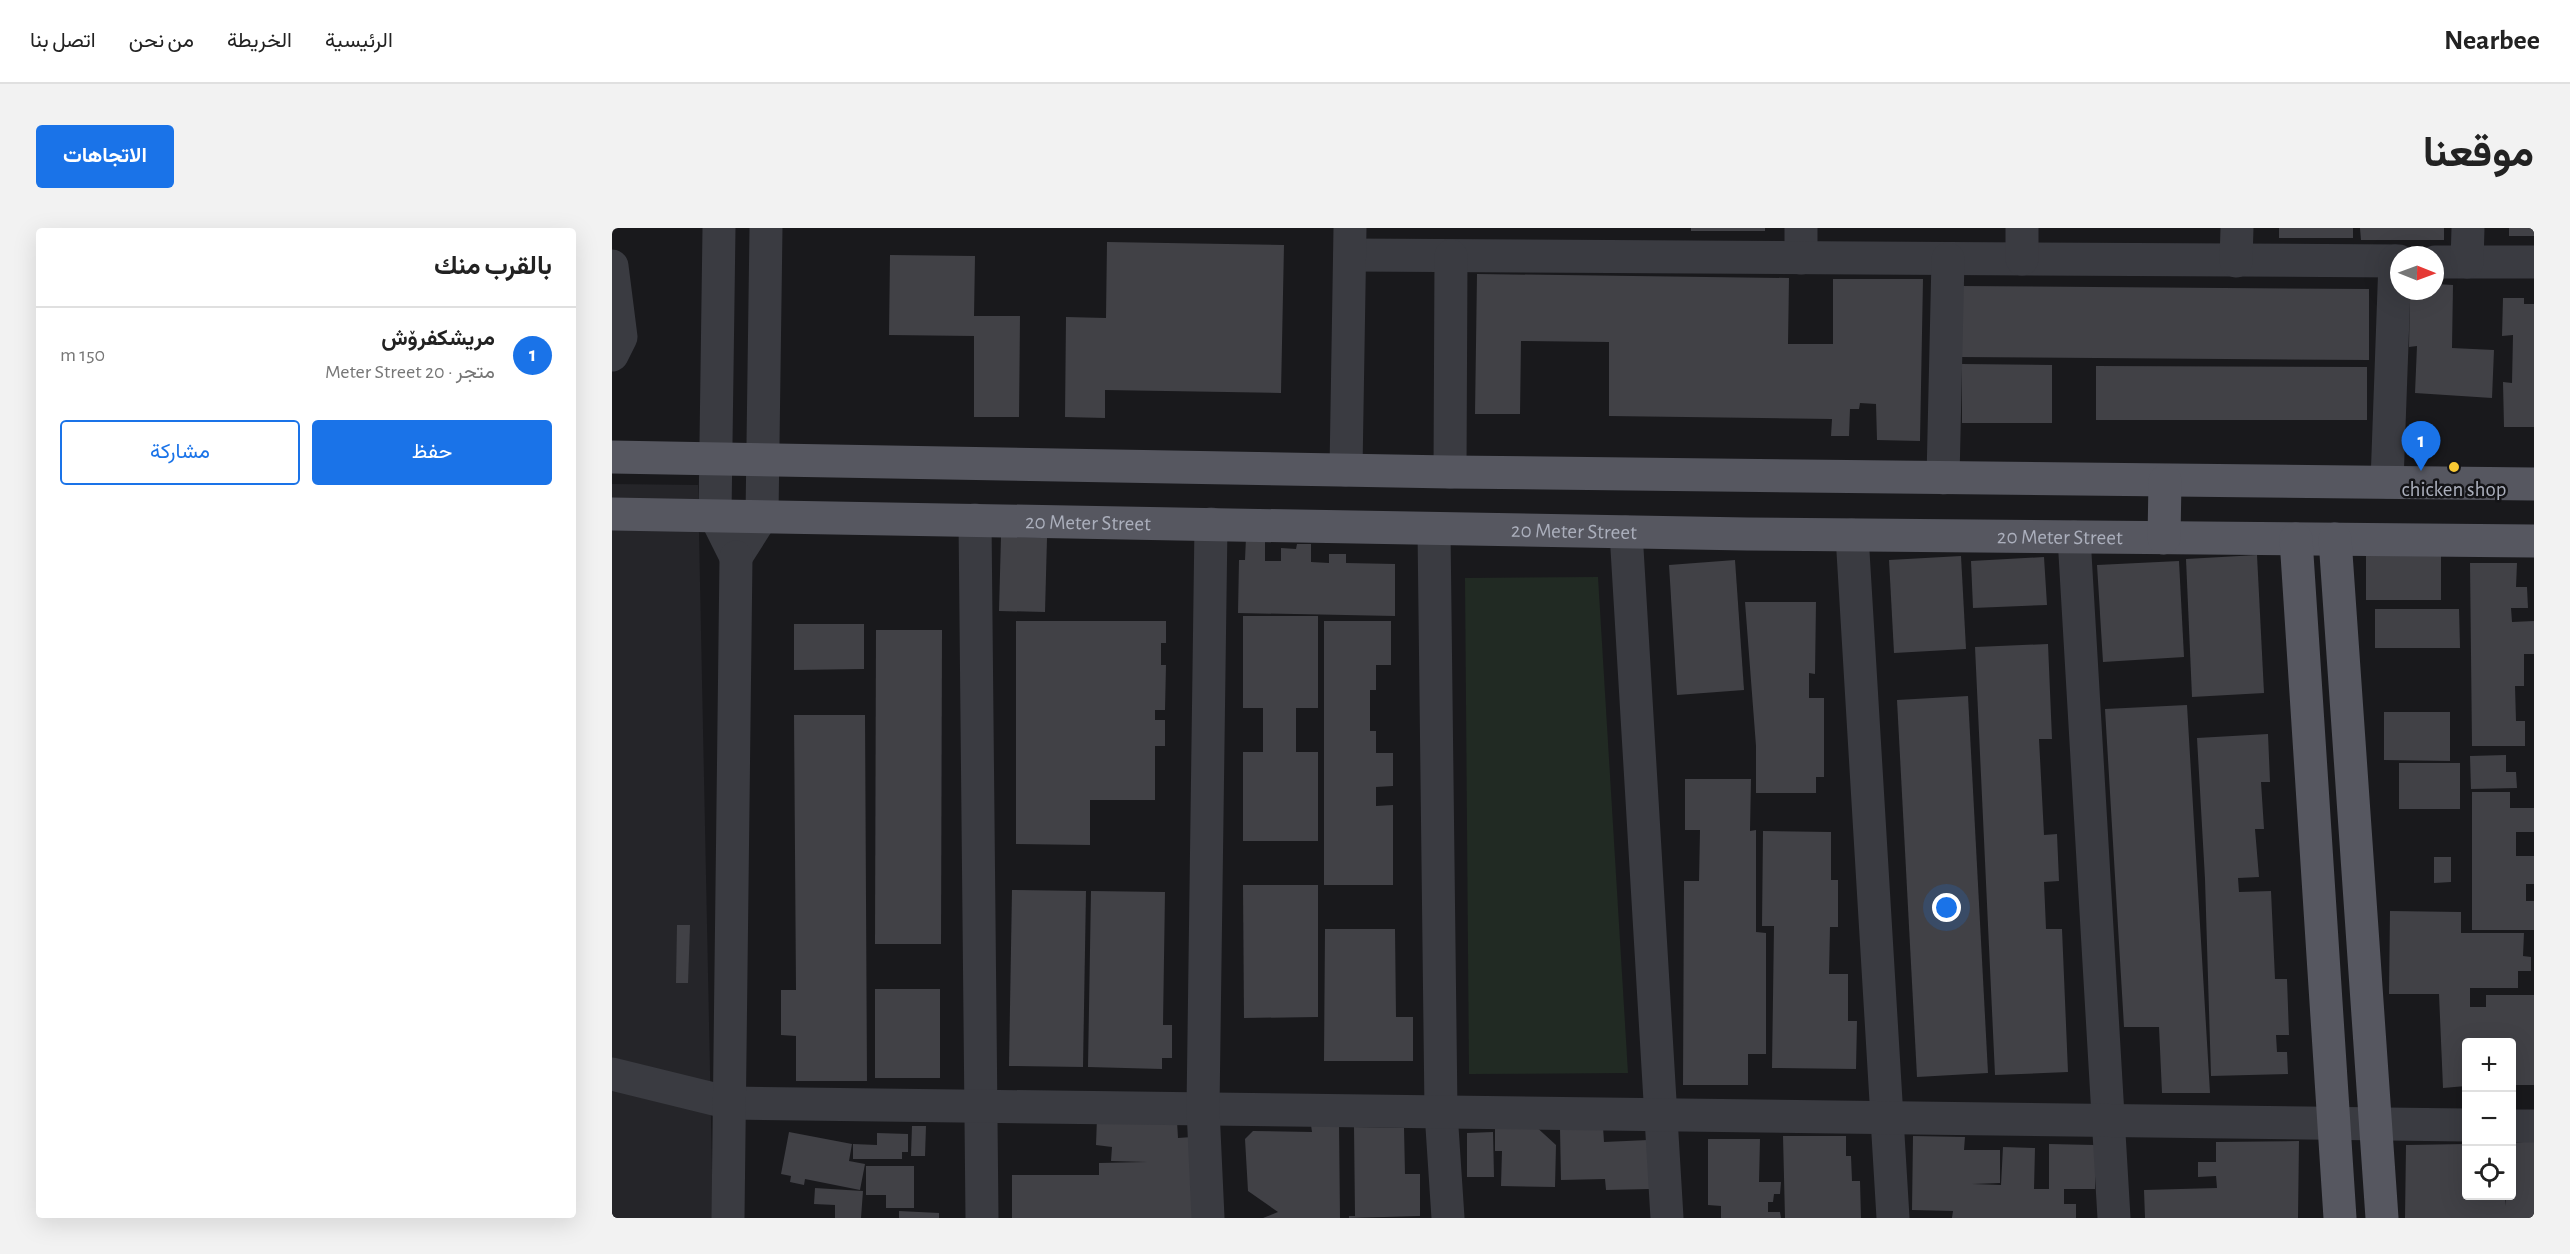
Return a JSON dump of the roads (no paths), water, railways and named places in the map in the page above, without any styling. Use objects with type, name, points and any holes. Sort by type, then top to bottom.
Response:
[{"type":"main road","points":[[612,457],[1450,472],[2534,484]]},
{"type":"main road","points":[[2164,538],[2165,481]]},
{"type":"main road","name":"20 Meter Street","points":[[612,514],[1626,532],[2534,541]]},
{"type":"main road","points":[[2296,539],[2340,1218]]},
{"type":"main road","points":[[2335,539],[2382,1218]]},
{"type":"street","points":[[719,228],[715,516],[736,557],[728,1218]]},
{"type":"street","points":[[736,557],[762,516],[766,228],[778,228]]},
{"type":"street","points":[[2236,261],[2237,228]]},
{"type":"street","points":[[2467,262],[2468,228]]},
{"type":"street","points":[[1346,470],[1350,242],[1451,256],[1577,242],[1801,243],[1948,259],[2022,244],[2236,261],[2390,261]]},
{"type":"street","points":[[1450,472],[1451,256]]},
{"type":"street","points":[[1943,478],[1948,259]]},
{"type":"street","points":[[2444,262],[2534,262]]},
{"type":"street","points":[[612,266],[621,337],[612,354]]},
{"type":"street","points":[[2387,483],[2395,300]]},
{"type":"street","points":[[975,520],[982,1218]]},
{"type":"street","points":[[1208,1218],[1203,1109],[1211,524]]},
{"type":"street","points":[[1434,529],[1441,1112],[1448,1218]]},
{"type":"street","points":[[1626,532],[1667,1218]]},
{"type":"street","points":[[1852,535],[1893,1218]]},
{"type":"street","points":[[2074,537],[2114,1218]]},
{"type":"street","points":[[612,1074],[730,1103],[2462,1125]]},
{"type":"street","points":[[2516,1126],[2534,1126]]},
{"type":"place","name":"chicken shop","points":[[2454,467]]},
{"type":"place","name":"مریشکفرۆش","points":[[2421,471]]}]
